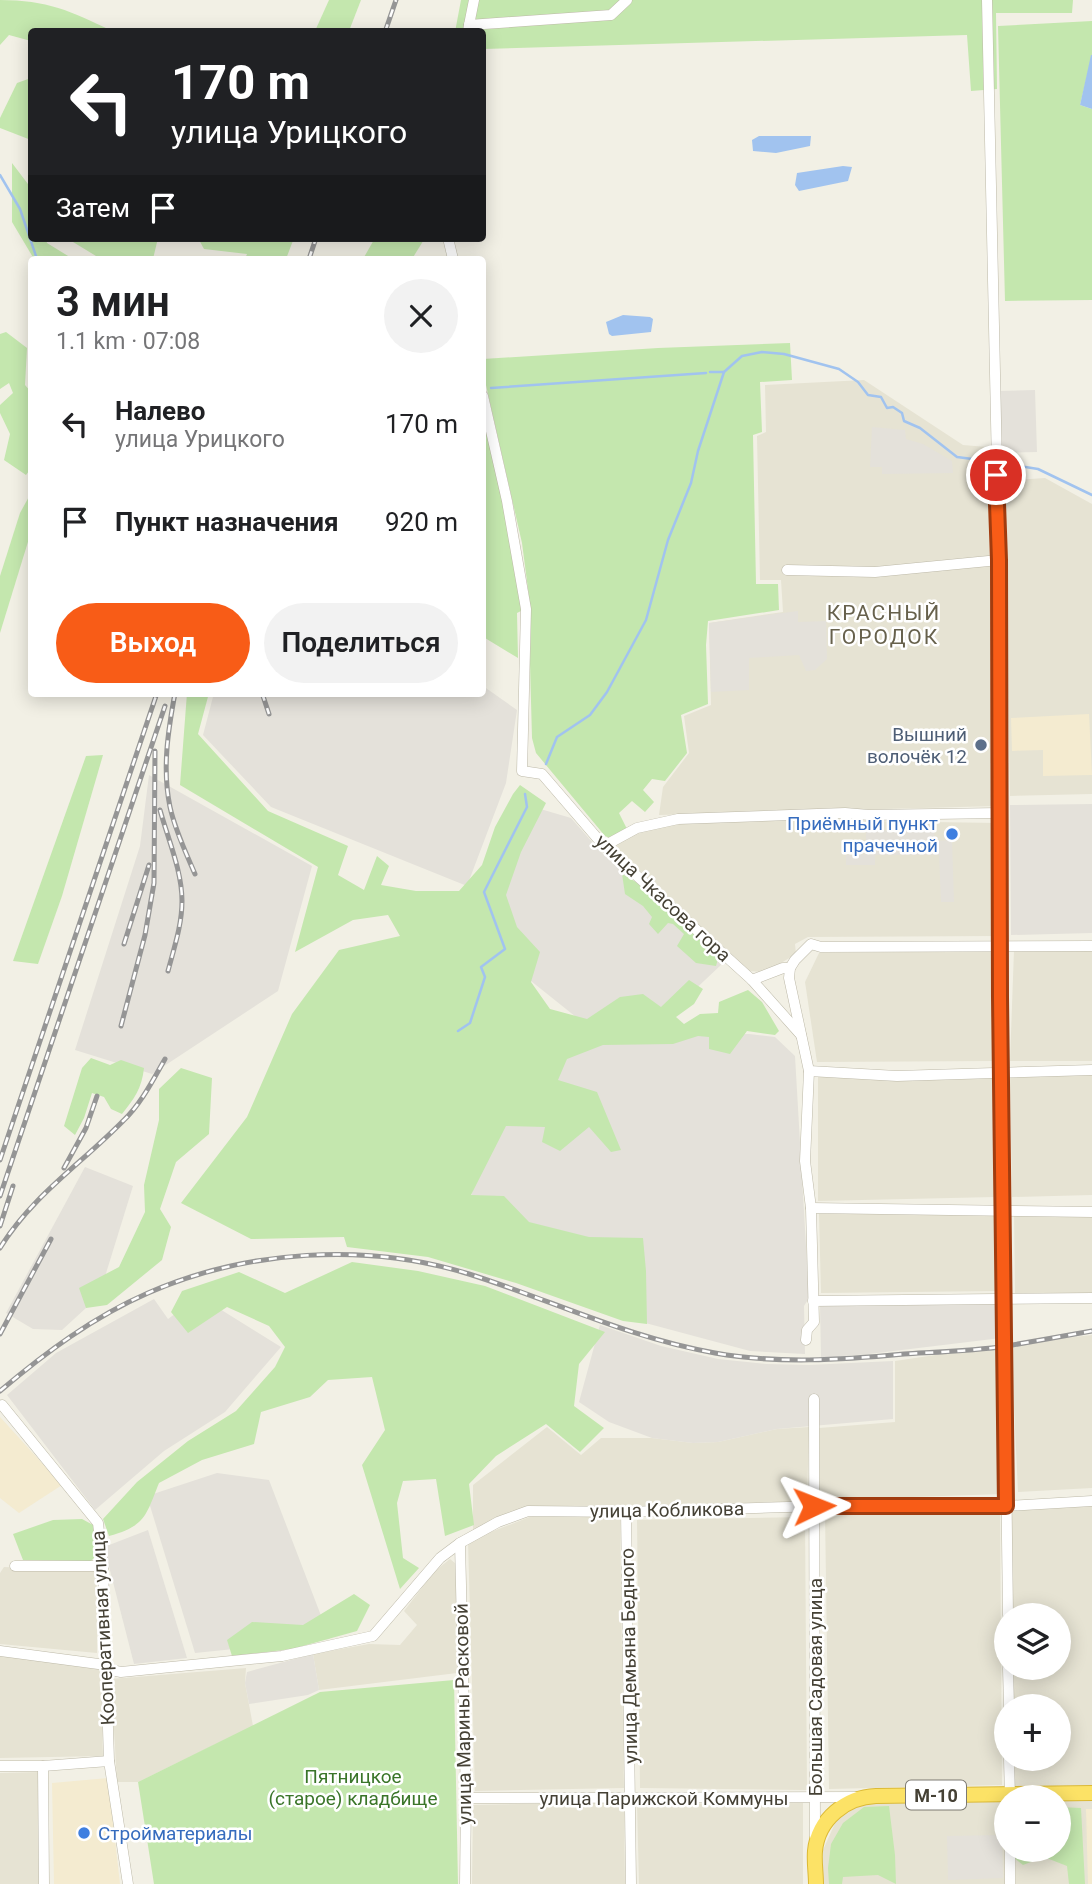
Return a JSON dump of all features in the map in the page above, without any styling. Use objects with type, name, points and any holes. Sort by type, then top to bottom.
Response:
[{"type":"highway","name":"улица Парижской Коммуны","points":[[1071,1794],[1092,1793]]},
{"type":"highway","name":"улица Парижской Коммуны","points":[[832,1814],[848,1802],[863,1797],[994,1796]]},
{"type":"highway","name":"Большая Садовая улица","points":[[816,1884],[816,1849],[832,1814]]},
{"type":"street","points":[[474,0],[469,28],[611,15],[627,0]]},
{"type":"street","points":[[988,0],[999,560],[1002,1213],[1008,1603]]},
{"type":"street","name":"улица Чкасова гора","points":[[486,409],[507,501],[526,609],[522,771],[542,774],[604,846],[752,980],[801,1035]]},
{"type":"street","points":[[787,570],[875,572],[999,560]]},
{"type":"street","points":[[604,846],[637,828],[677,818],[845,813],[999,813]]},
{"type":"street","points":[[806,1340],[807,1330],[814,1322],[811,1208],[806,1161],[808,1071],[789,988],[790,968],[803,950],[811,944],[821,947],[1092,946]]},
{"type":"street","points":[[752,980],[783,968],[790,968]]},
{"type":"street","points":[[808,1071],[897,1076],[1092,1070]]},
{"type":"street","points":[[811,1208],[1002,1213],[1092,1212]]},
{"type":"street","points":[[813,1301],[1092,1298]]},
{"type":"street","name":"Большая Садовая улица","points":[[814,1399],[816,1849]]},
{"type":"street","name":"Кооперативная улица","points":[[2,1405],[98,1523],[103,1566],[109,1761],[128,1884]]},
{"type":"street","name":"улица Кобликова","points":[[0,1651],[106,1667],[121,1672],[282,1656],[373,1636],[440,1558],[460,1543],[498,1522],[528,1511],[1006,1506],[1092,1501]]},
{"type":"street","name":"улица Демьяна Бедного","points":[[626,1512],[631,1884]]},
{"type":"street","name":"улица Марины Расковой","points":[[460,1543],[466,1798],[465,1884]]},
{"type":"street","points":[[15,1566],[103,1566]]},
{"type":"street","points":[[0,1766],[109,1761]]},
{"type":"street","points":[[43,1766],[44,1884]]},
{"type":"street","name":"улица Парижской Коммуны","points":[[466,1798],[863,1797]]},
{"type":"street","points":[[1010,1862],[1010,1884]]},
{"type":"shaded area","points":[[864,380],[963,445],[987,447],[997,806],[659,815],[663,787],[689,753],[684,716],[711,705],[709,623],[783,612],[781,580],[760,580],[757,436],[766,432],[765,385]]},
{"type":"shaded area","points":[[1035,390],[1037,452],[1000,453],[999,391]]},
{"type":"shaded area","points":[[872,427],[905,430],[906,439],[923,444],[952,461],[953,473],[882,474],[882,467],[870,467]]},
{"type":"shaded area","points":[[1045,478],[1092,504],[1092,794],[1010,796],[1004,481]]},
{"type":"shaded area","points":[[798,611],[798,622],[826,621],[827,659],[815,670],[806,671],[799,655],[749,658],[749,690],[711,692],[709,623]]},
{"type":"shaded area","points":[[486,688],[517,710],[506,783],[467,886],[271,807],[203,735],[213,697],[486,697]]},
{"type":"shaded area","points":[[1089,714],[1092,775],[1043,776],[1043,750],[1012,751],[1011,718]]},
{"type":"shaded area","points":[[149,775],[312,866],[278,991],[152,1074],[75,1050],[140,846]]},
{"type":"shaded area","points":[[1092,804],[1092,933],[1011,935],[1010,805]]},
{"type":"shaded area","points":[[537,808],[571,818],[601,852],[722,964],[669,1014],[586,1025],[521,973],[497,897]]},
{"type":"shaded area","points":[[725,819],[998,823],[998,936],[808,937],[795,944],[796,954],[776,966],[764,972],[748,971],[726,955],[613,844],[639,831],[655,827]]},
{"type":"shaded area","points":[[934,829],[935,841],[952,840],[954,902],[941,902],[939,855],[875,855],[875,865],[846,865],[846,855],[866,854],[866,831]]},
{"type":"shaded area","points":[[1092,949],[1092,1061],[1010,1061],[1014,950]]},
{"type":"shaded area","points":[[995,951],[994,1061],[817,1062],[805,982],[819,953]]},
{"type":"shaded area","points":[[749,1034],[775,1037],[795,1056],[809,1298],[804,1306],[805,1354],[750,1351],[623,1317],[450,1259],[495,1124],[559,1055],[598,1037]]},
{"type":"shaded area","points":[[1010,1074],[1092,1074],[1092,1195],[1012,1197]]},
{"type":"shaded area","points":[[994,1075],[995,1197],[818,1201],[818,1076]]},
{"type":"shaded area","points":[[85,1167],[133,1186],[99,1296],[62,1330],[33,1329],[6,1313]]},
{"type":"shaded area","points":[[1092,1211],[1092,1293],[1015,1293],[1014,1212]]},
{"type":"shaded area","points":[[997,1212],[998,1291],[821,1293],[819,1214]]},
{"type":"shaded area","points":[[199,1296],[281,1347],[225,1412],[164,1451],[95,1510],[7,1395],[56,1353],[154,1299],[168,1319]]},
{"type":"shaded area","points":[[1000,1300],[1001,1338],[821,1358],[820,1304]]},
{"type":"shaded area","points":[[600,1325],[661,1346],[718,1359],[809,1365],[893,1361],[893,1419],[777,1429],[718,1442],[693,1443],[652,1438],[609,1422],[579,1402]]},
{"type":"shaded area","points":[[1092,1335],[1092,1488],[1018,1492],[1011,1344]]},
{"type":"shaded area","points":[[1003,1345],[1004,1494],[819,1500],[819,1428],[895,1422],[895,1361]]},
{"type":"shaded area","points":[[0,1417],[62,1485],[19,1513],[0,1498]]},
{"type":"shaded area","points":[[547,1427],[581,1455],[601,1438],[718,1442],[777,1429],[809,1427],[807,1501],[527,1508],[473,1531],[473,1485]]},
{"type":"shaded area","points":[[217,1473],[269,1480],[330,1639],[195,1653],[147,1496]]},
{"type":"shaded area","points":[[1092,1500],[1092,1788],[1071,1788],[1071,1785],[1014,1785],[1014,1771],[1071,1771],[1071,1694],[1013,1694],[1013,1680],[1071,1680],[1071,1603],[1012,1603],[1011,1501]]},
{"type":"shaded area","points":[[1000,1507],[1001,1603],[994,1603],[994,1680],[1001,1680],[1001,1694],[994,1694],[994,1771],[1002,1771],[1002,1785],[829,1789],[825,1513]]},
{"type":"shaded area","points":[[532,1516],[620,1517],[624,1788],[475,1791],[468,1541]]},
{"type":"shaded area","points":[[805,1517],[807,1790],[640,1788],[637,1520]]},
{"type":"shaded area","points":[[148,1530],[187,1658],[134,1664],[104,1547]]},
{"type":"shaded area","points":[[450,1559],[456,1564],[457,1673],[319,1690],[313,1654],[369,1644],[400,1645],[417,1625],[404,1611],[435,1571]]},
{"type":"shaded area","points":[[4,1567],[97,1571],[97,1653],[0,1644],[0,1573]]},
{"type":"shaded area","points":[[313,1654],[319,1690],[308,1695],[249,1704],[245,1683],[247,1672]]},
{"type":"shaded area","points":[[0,1655],[100,1668],[103,1756],[0,1758]]},
{"type":"shaded area","points":[[246,1668],[245,1683],[253,1726],[138,1782],[117,1782],[111,1679]]},
{"type":"shaded area","points":[[39,1772],[41,1884],[0,1884],[0,1773]]},
{"type":"shaded area","name":"Стройматериалы","points":[[108,1778],[120,1884],[54,1884],[52,1783]]},
{"type":"shaded area","points":[[994,1799],[994,1862],[1005,1862],[1005,1884],[823,1884],[823,1850],[836,1821],[864,1802]]},
{"type":"shaded area","points":[[1071,1799],[1092,1799],[1092,1884],[1016,1884],[1016,1862],[1071,1862]]},
{"type":"shaded area","points":[[624,1802],[625,1884],[472,1884],[473,1805]]},
{"type":"shaded area","points":[[803,1803],[803,1884],[639,1884],[637,1804]]},
{"type":"shaded area","points":[[1086,1809],[1092,1809],[1092,1884],[1088,1884]]},
{"type":"shaded area","points":[[994,1835],[994,1862],[1003,1862],[1003,1878],[948,1880],[947,1836]]},
{"type":"green space","points":[[0,0],[32,2],[58,8],[106,28],[28,28],[28,40],[9,35],[0,45]]},
{"type":"green space","points":[[329,0],[361,0],[350,28],[316,28]]},
{"type":"green space","points":[[461,0],[1073,0],[1072,13],[996,13],[997,89],[971,91],[967,35],[486,49],[486,28],[456,28]]},
{"type":"green space","points":[[1092,21],[1092,55],[1080,105],[1092,109],[1092,300],[1005,301],[998,26]]},
{"type":"green space","points":[[28,79],[28,139],[0,128],[0,118],[17,83]]},
{"type":"green space","points":[[12,163],[28,184],[28,242],[47,242],[68,256],[32,256],[12,222]]},
{"type":"green space","points":[[73,242],[157,242],[154,256],[96,256]]},
{"type":"green space","points":[[200,242],[292,242],[287,256],[246,256],[247,254],[204,249]]},
{"type":"green space","points":[[373,242],[423,242],[414,256],[365,256]]},
{"type":"green space","points":[[6,332],[27,348],[26,475],[4,460],[10,434],[0,413],[0,405],[13,393],[9,383],[0,389],[0,334]]},
{"type":"green space","points":[[790,343],[792,380],[760,382],[762,432],[753,435],[756,584],[778,584],[779,610],[708,621],[708,704],[681,715],[687,753],[665,781],[652,779],[643,790],[654,802],[645,812],[632,801],[619,813],[627,829],[610,838],[605,836],[536,753],[532,738],[531,612],[522,543],[486,385],[486,359]]},
{"type":"green space","points":[[486,432],[516,566],[521,611],[517,613],[518,658],[486,639]]},
{"type":"green space","points":[[28,498],[28,542],[0,633],[0,576],[20,513]]},
{"type":"green space","points":[[187,697],[208,697],[198,734],[268,811],[348,846],[338,875],[364,890],[377,856],[389,866],[381,885],[416,891],[459,891],[482,865],[495,827],[520,785],[546,803],[521,852],[506,895],[517,927],[540,952],[531,982],[550,1009],[587,1019],[620,997],[643,994],[661,1007],[689,980],[703,989],[694,1004],[676,1017],[684,1024],[700,1014],[718,1013],[719,1002],[748,990],[762,1002],[779,1031],[775,1035],[747,1031],[730,1054],[709,1049],[709,1037],[698,1036],[673,1044],[603,1045],[567,1059],[558,1080],[597,1092],[621,1150],[611,1152],[589,1127],[560,1151],[542,1142],[545,1127],[506,1126],[471,1195],[504,1196],[529,1222],[589,1237],[643,1238],[647,1324],[623,1321],[516,1283],[428,1257],[347,1247],[344,1237],[251,1239],[181,1203],[247,1117],[292,1014],[339,950],[400,936],[388,915],[353,920],[295,952],[318,867],[180,785]]},
{"type":"green space","points":[[103,755],[62,896],[38,964],[13,961],[86,756]]},
{"type":"green space","points":[[622,874],[635,881],[673,912],[718,959],[716,966],[696,963],[677,946],[684,934],[673,924],[668,923],[658,934],[649,924],[652,917],[643,906],[625,894]]},
{"type":"green space","points":[[91,1058],[110,1065],[121,1060],[144,1068],[143,1075],[137,1093],[122,1114],[111,1109],[104,1097],[92,1093],[75,1135],[64,1126],[82,1068]]},
{"type":"green space","points":[[181,1068],[212,1078],[209,1134],[176,1162],[160,1209],[171,1227],[162,1260],[107,1305],[86,1308],[79,1288],[119,1267],[145,1212],[144,1185],[159,1120],[159,1089]]},
{"type":"green space","points":[[352,1262],[418,1271],[485,1286],[605,1332],[579,1364],[574,1406],[604,1428],[580,1452],[546,1424],[496,1456],[469,1484],[474,1525],[445,1536],[436,1479],[403,1481],[397,1503],[403,1558],[419,1568],[400,1589],[362,1465],[385,1430],[372,1377],[328,1380],[310,1397],[261,1412],[254,1444],[202,1460],[159,1483],[143,1518],[131,1528],[109,1536],[103,1519],[137,1482],[188,1441],[236,1411],[275,1367],[285,1347],[269,1326],[227,1307],[188,1333],[171,1312],[182,1291],[239,1272],[285,1293]]},
{"type":"green space","points":[[82,1519],[95,1526],[97,1555],[91,1561],[23,1560],[13,1534],[53,1520]]},
{"type":"green space","points":[[354,1594],[370,1605],[357,1631],[292,1649],[232,1656],[227,1640],[252,1622],[303,1625]]},
{"type":"green space","name":"Пятницкое (старое) кладбище","points":[[454,1680],[458,1884],[154,1884],[138,1782],[320,1692]]},
{"type":"green space","points":[[889,1806],[896,1884],[878,1875],[843,1877],[842,1884],[829,1884],[831,1844],[843,1823],[864,1807]]},
{"type":"green space","points":[[1071,1808],[1081,1808],[1085,1884],[1069,1884],[1067,1866],[1057,1862],[1071,1862]]},
{"type":"water","points":[[1092,55],[1092,109],[1080,105]]},
{"type":"water","points":[[759,136],[811,136],[810,146],[776,153],[753,151],[752,140]]},
{"type":"water","points":[[852,167],[848,181],[799,191],[795,185],[797,173]]},
{"type":"water","points":[[623,315],[650,317],[653,319],[651,332],[612,336],[606,322]]},
{"type":"waterway","points":[[0,175],[20,209],[28,233]]},
{"type":"waterway","points":[[31,242],[36,256]]},
{"type":"waterway","points":[[546,764],[557,737],[590,715],[607,692],[646,620],[668,540],[691,483],[698,451],[724,372],[742,356],[762,352],[784,354],[839,369],[858,382],[868,395],[881,397],[887,408],[893,407],[902,413],[904,421],[920,428],[957,457],[988,461]]},
{"type":"waterway","points":[[710,372],[724,372]]},
{"type":"waterway","points":[[491,388],[706,373]]},
{"type":"waterway","points":[[1000,463],[1038,469],[1092,495]]},
{"type":"waterway","points":[[458,1031],[470,1023],[485,977],[481,967],[505,949],[484,892],[527,807],[525,794]]},
{"type":"railway","points":[[386,28],[396,0]]},
{"type":"railway","points":[[310,256],[315,242]]},
{"type":"railway","points":[[0,1160],[156,697]]},
{"type":"railway","points":[[174,697],[166,778],[175,824],[195,874]]},
{"type":"railway","points":[[263,697],[269,714]]},
{"type":"railway","points":[[0,1196],[165,706]]},
{"type":"railway","points":[[121,1026],[145,935],[154,883],[155,751]]},
{"type":"railway","points":[[160,810],[177,867],[182,901],[179,928],[168,971]]},
{"type":"railway","points":[[124,944],[149,865]]},
{"type":"railway","points":[[0,1248],[42,1196],[129,1114],[146,1092],[165,1059]]},
{"type":"railway","points":[[64,1168],[86,1128],[97,1096]]},
{"type":"railway","points":[[0,1226],[13,1186]]},
{"type":"railway","points":[[0,1334],[51,1239]]},
{"type":"railway","points":[[0,1391],[70,1337],[108,1313],[148,1293],[225,1267],[307,1255],[389,1257],[430,1264],[500,1284],[652,1338],[715,1353],[762,1359],[857,1358],[968,1350],[1092,1331]]},
{"type":"place","name":"Вышний волочёк 12","points":[[981,745]]},
{"type":"place","name":"Приёмный пункт прачечной","points":[[952,834]]},
{"type":"place","name":"Стройматериалы","points":[[84,1833]]},
{"type":"district","name":"КРАСНЫЙ ГОРОДОК","points":[[884,625]]},
{"type":"route","points":[[814,1506],[1006,1506],[1000,997],[999,560],[996,475]]}]
